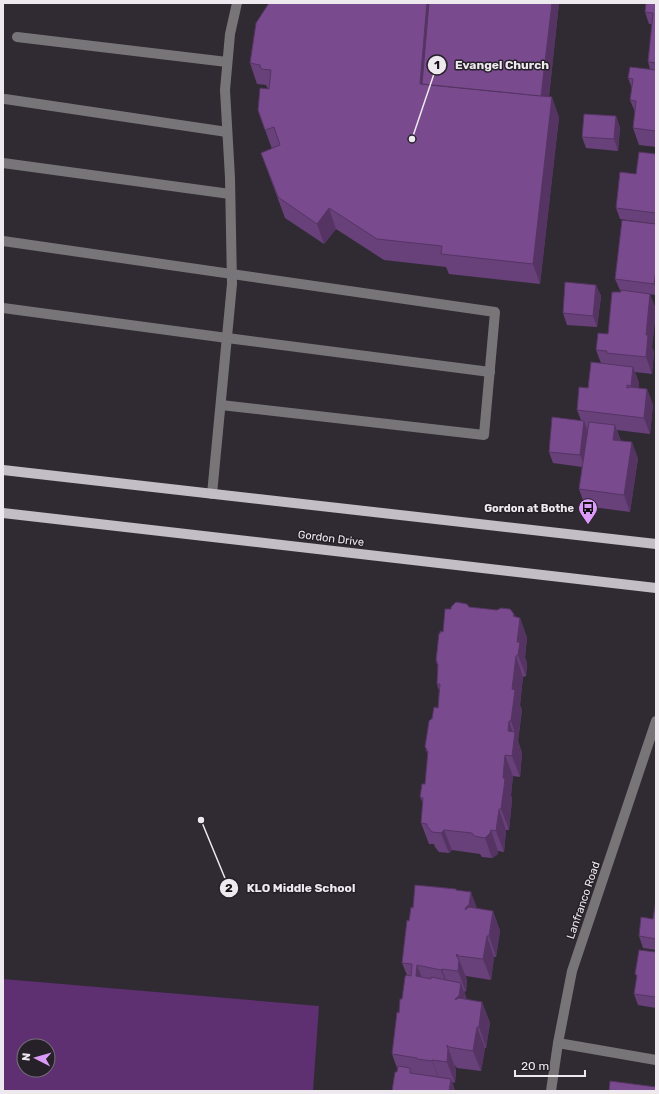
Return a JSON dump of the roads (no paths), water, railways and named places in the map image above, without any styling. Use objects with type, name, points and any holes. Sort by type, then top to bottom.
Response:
[{"type":"main road","points":[[3,470],[656,544]]},
{"type":"main road","name":"Gordon Drive","points":[[3,513],[656,588]]},
{"type":"street","points":[[212,494],[232,273],[225,90],[230,34],[237,3]]},
{"type":"street","points":[[17,37],[227,62]]},
{"type":"street","points":[[6,99],[227,132]]},
{"type":"street","points":[[3,163],[230,194]]},
{"type":"street","points":[[3,241],[495,312],[484,435],[221,405]]},
{"type":"street","points":[[3,308],[490,372]]},
{"type":"street","name":"Lanfranco Road","points":[[551,1091],[558,1044],[572,971],[656,721]]},
{"type":"street","points":[[558,1044],[656,1060]]},
{"type":"place","name":"Evangel Church","points":[[412,139]]},
{"type":"place","name":"Gordon at Bothe","points":[[588,525]]},
{"type":"place","name":"KLO Middle School","points":[[201,820]]}]
